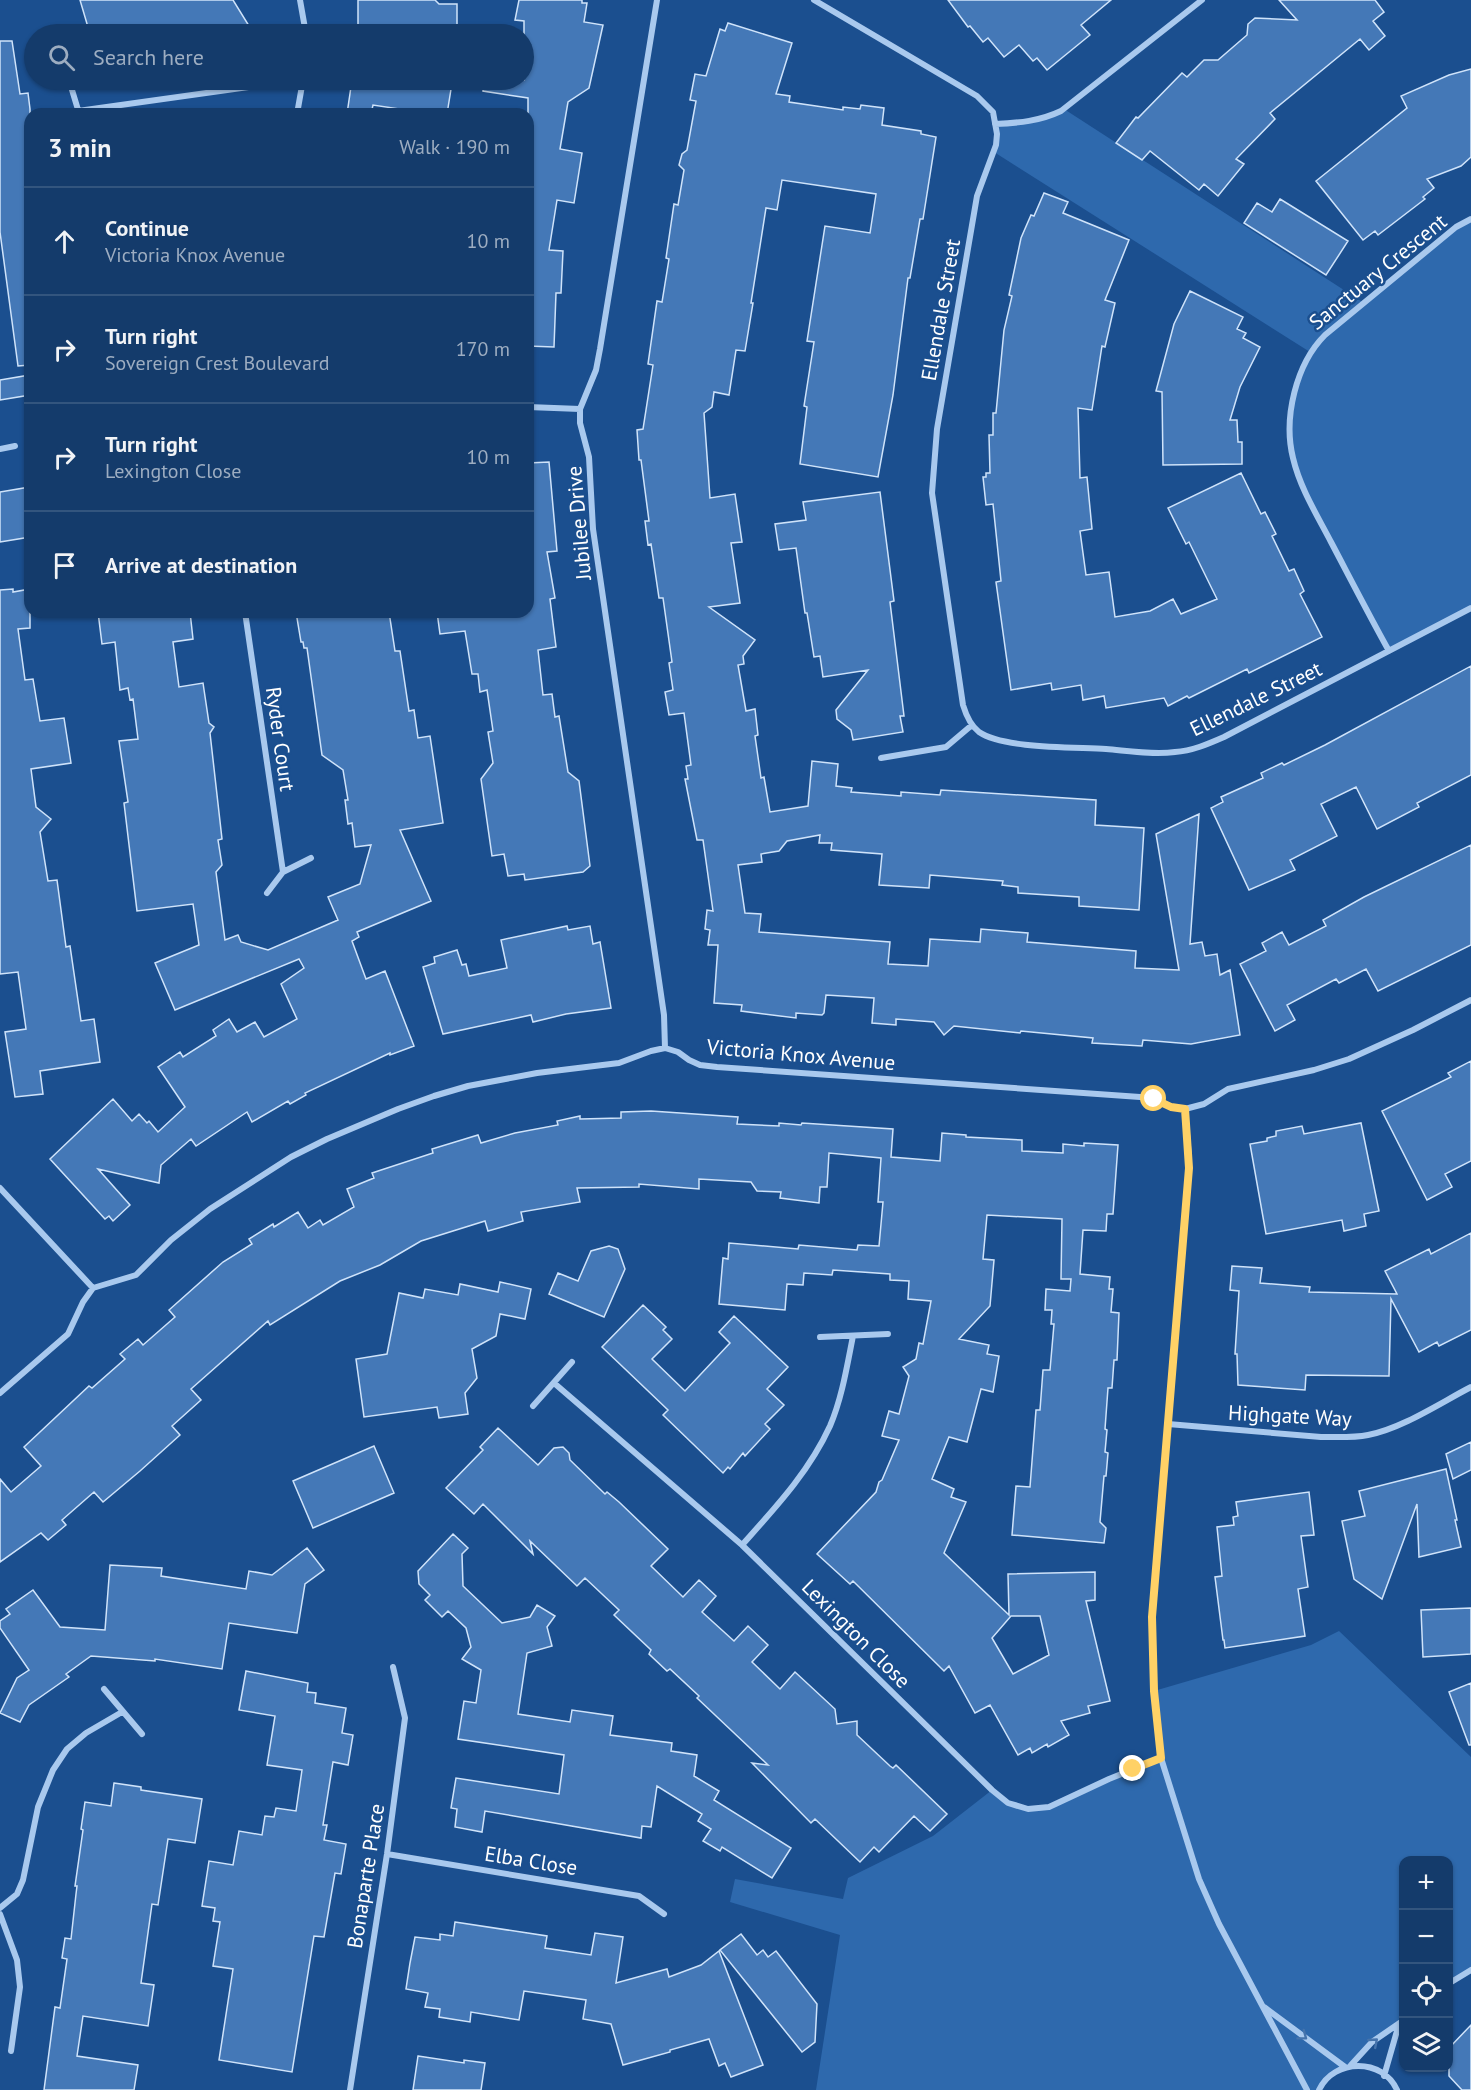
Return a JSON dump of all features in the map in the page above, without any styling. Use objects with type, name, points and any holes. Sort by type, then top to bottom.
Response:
[{"type":"street","points":[[300,0],[304,24]]},
{"type":"street","points":[[534,407],[580,409],[592,381],[598,360],[657,0]]},
{"type":"street","points":[[814,0],[977,96],[993,112],[995,124],[1023,123],[1046,118],[1061,111],[1202,0]]},
{"type":"street","points":[[72,90],[77,108]]},
{"type":"street","points":[[113,108],[234,90]]},
{"type":"street","points":[[298,108],[300,90]]},
{"type":"street","name":"Ellendale Street","points":[[995,124],[996,145],[977,196],[937,429],[933,482],[934,505],[963,705],[972,725],[991,738],[1025,744],[1179,752],[1209,744],[1224,737],[1471,608]]},
{"type":"street","name":"Sanctuary Crescent","points":[[1389,651],[1311,505],[1293,459],[1291,425],[1296,384],[1314,346],[1325,335],[1456,227],[1471,219]]},
{"type":"street","name":"Jubilee Drive","points":[[580,409],[580,423],[590,457],[590,496],[595,541],[664,1015],[665,1048]]},
{"type":"street","points":[[0,448],[15,446]]},
{"type":"street","name":"Ryder Court","points":[[246,618],[283,872]]},
{"type":"street","points":[[881,758],[946,747],[972,725]]},
{"type":"street","points":[[267,893],[283,872],[311,858]]},
{"type":"street","points":[[1307,2090],[1219,1924],[1199,1879],[1161,1758],[1154,1691],[1152,1617],[1189,1168],[1185,1109],[1204,1104],[1228,1089],[1314,1070],[1349,1059],[1471,1000]]},
{"type":"street","points":[[0,1393],[68,1334],[83,1302],[93,1288],[136,1275],[171,1240],[210,1209],[291,1157],[398,1108],[468,1086],[537,1073],[619,1063],[665,1048]]},
{"type":"street","name":"Victoria Knox Avenue","points":[[665,1048],[678,1052],[700,1065],[717,1067],[1140,1096],[1163,1102],[1171,1107],[1185,1109]]},
{"type":"street","points":[[0,1188],[93,1288]]},
{"type":"street","points":[[820,1337],[888,1334]]},
{"type":"street","points":[[742,1545],[792,1488],[820,1445],[831,1424],[853,1336]]},
{"type":"street","points":[[533,1406],[572,1362]]},
{"type":"street","name":"Lexington Close","points":[[554,1383],[742,1545],[992,1790],[1008,1803],[1028,1809],[1049,1807],[1161,1758]]},
{"type":"street","name":"Highgate Way","points":[[1168,1424],[1321,1437],[1358,1436],[1387,1430],[1471,1387]]},
{"type":"street","name":"Bonaparte Place","points":[[350,2090],[387,1854],[405,1718],[393,1667]]},
{"type":"street","points":[[104,1689],[142,1734]]},
{"type":"street","points":[[0,1908],[17,1894],[23,1880],[38,1807],[53,1770],[67,1749],[86,1732],[122,1712]]},
{"type":"street","name":"Elba Close","points":[[387,1854],[639,1896],[664,1914]]},
{"type":"street","points":[[0,1914],[17,1960],[20,1986],[11,2050]]},
{"type":"street","points":[[1453,1981],[1471,1970]]},
{"type":"street","points":[[1261,2004],[1348,2066],[1373,2069],[1384,2076],[1397,2090]]},
{"type":"street","points":[[1319,2090],[1330,2075],[1348,2066],[1372,2042],[1399,2022]]},
{"type":"street","points":[[1384,2076],[1399,2027]]},
{"type":"shaded area","points":[[1064,109],[1364,303],[1456,227],[1471,219],[1471,608],[1389,651],[1304,489],[1291,442],[1294,400],[1310,352],[994,152],[995,124],[1023,123]]},
{"type":"shaded area","points":[[1339,1631],[1471,1757],[1471,1970],[1453,1981],[1453,1856],[1399,1856],[1399,2023],[1372,2042],[1351,2065],[1330,2075],[1319,2090],[816,2090],[840,1935],[730,1902],[735,1879],[843,1899],[848,1878],[933,1836],[992,1790],[1018,1806],[1028,1809],[1040,1808],[1074,1797],[1161,1758],[1154,1691],[1311,1645]]},
{"type":"building","points":[[80,0],[233,0],[248,24],[87,24]]},
{"type":"building","points":[[358,0],[435,0],[439,4],[457,4],[457,24],[358,24]]},
{"type":"building","points":[[519,0],[582,0],[582,3],[587,3],[584,22],[603,25],[589,88],[568,102],[560,149],[582,153],[574,203],[557,200],[549,250],[563,251],[561,293],[556,293],[554,347],[534,346],[534,108],[528,108],[528,98],[483,91],[534,90],[534,24],[524,24],[524,21],[515,20]]},
{"type":"building","points":[[948,0],[1111,0],[1081,25],[1090,35],[1047,70],[1037,58],[1033,61],[1019,45],[1004,57],[988,38],[983,42],[970,26],[968,27]]},
{"type":"building","points":[[1279,0],[1375,0],[1384,12],[1373,21],[1385,36],[1369,50],[1360,39],[1270,113],[1275,119],[1236,159],[1244,164],[1218,196],[1204,184],[1199,190],[1150,151],[1142,160],[1116,143],[1136,117],[1138,118],[1182,73],[1187,77],[1204,60],[1218,60],[1247,35],[1248,24],[1255,18],[1297,20]]},
{"type":"building","points":[[728,23],[792,43],[776,94],[790,96],[789,102],[843,110],[843,107],[860,109],[861,105],[884,108],[882,125],[921,131],[921,134],[936,137],[923,219],[920,219],[910,278],[908,278],[893,395],[878,477],[800,464],[807,407],[804,406],[814,342],[807,341],[825,226],[870,233],[876,194],[782,180],[777,210],[766,208],[745,351],[736,350],[729,395],[714,392],[712,407],[704,413],[710,498],[735,494],[742,542],[731,543],[740,603],[709,607],[755,640],[743,656],[744,664],[738,665],[746,711],[755,709],[758,735],[755,736],[761,778],[764,777],[770,812],[808,806],[812,761],[838,764],[836,786],[852,788],[851,792],[901,796],[901,792],[940,795],[941,790],[1096,800],[1095,825],[1144,828],[1139,910],[1079,906],[1079,897],[1018,893],[1018,887],[1002,885],[1003,881],[930,875],[929,888],[879,885],[882,854],[831,850],[832,843],[819,843],[820,835],[787,841],[779,851],[761,854],[762,862],[738,865],[745,913],[761,914],[759,932],[890,942],[888,964],[928,966],[930,939],[980,942],[981,929],[1028,933],[1027,942],[1136,951],[1135,968],[1179,970],[1156,834],[1199,814],[1190,944],[1202,942],[1205,956],[1217,954],[1220,975],[1230,970],[1240,1035],[1191,1044],[1143,1040],[1142,1046],[1092,1043],[1093,1038],[954,1026],[944,1035],[934,1022],[896,1019],[896,1025],[872,1023],[874,998],[826,995],[822,1015],[796,1013],[796,1018],[741,1011],[742,1005],[714,1003],[718,945],[708,945],[710,930],[705,929],[707,910],[713,911],[703,840],[697,840],[685,779],[688,779],[686,766],[691,765],[684,713],[669,715],[665,692],[673,690],[669,663],[672,662],[663,598],[659,598],[651,544],[648,545],[645,521],[649,521],[641,460],[639,460],[637,430],[643,429],[653,365],[648,364],[657,301],[662,302],[674,204],[678,205],[684,170],[679,165],[682,154],[687,150],[696,101],[690,100],[695,74],[706,76],[720,29],[725,31]]},
{"type":"building","points":[[0,41],[12,41],[20,94],[28,93],[30,108],[24,108],[24,366],[18,366],[0,232]]},
{"type":"building","points":[[1471,69],[1471,157],[1461,166],[1427,179],[1434,188],[1423,197],[1425,199],[1378,235],[1375,231],[1363,240],[1316,181],[1407,108],[1401,96],[1449,75]]},
{"type":"building","points":[[351,90],[451,90],[448,108],[393,108],[373,105],[372,108],[348,108]]},
{"type":"building","points":[[1044,193],[1068,202],[1063,213],[1129,240],[1105,300],[1115,303],[1105,347],[1102,346],[1092,410],[1078,408],[1080,478],[1087,477],[1092,529],[1080,531],[1086,575],[1109,572],[1115,617],[1150,611],[1173,599],[1181,614],[1217,599],[1189,542],[1186,544],[1168,508],[1241,473],[1261,514],[1265,512],[1276,534],[1272,536],[1289,571],[1294,569],[1304,591],[1300,594],[1322,637],[1249,673],[1247,669],[1168,706],[1164,698],[1106,708],[1104,696],[1083,700],[1081,685],[1052,690],[1051,683],[1011,690],[996,582],[1001,581],[993,504],[986,505],[983,477],[986,477],[986,473],[990,473],[989,435],[993,435],[993,413],[996,413],[1004,330],[1021,238]]},
{"type":"building","points":[[1280,199],[1348,241],[1326,275],[1244,223],[1257,203],[1272,212]]},
{"type":"building","points":[[1190,291],[1243,317],[1237,329],[1246,333],[1243,338],[1260,347],[1240,387],[1230,420],[1237,420],[1238,442],[1242,442],[1242,464],[1163,465],[1162,392],[1156,391],[1174,324]]},
{"type":"building","points":[[24,376],[24,396],[0,400],[0,380]]},
{"type":"building","points":[[549,462],[557,551],[547,552],[555,598],[550,599],[556,647],[538,650],[543,695],[552,694],[555,717],[559,716],[568,772],[579,781],[590,866],[583,872],[525,880],[524,874],[508,876],[504,854],[492,856],[481,779],[493,763],[488,732],[493,731],[487,690],[480,692],[478,674],[472,674],[465,631],[440,634],[438,618],[534,618],[534,463]]},
{"type":"building","points":[[24,488],[24,538],[0,542],[0,492]]},
{"type":"building","points":[[880,492],[894,601],[890,602],[904,716],[900,716],[903,732],[853,740],[851,730],[837,719],[836,710],[868,670],[823,677],[820,656],[814,657],[796,548],[779,550],[775,524],[806,520],[803,502]]},
{"type":"building","points":[[13,589],[13,592],[24,590],[24,618],[30,618],[30,628],[18,629],[25,680],[33,679],[40,721],[64,718],[71,763],[31,769],[36,807],[51,819],[40,832],[48,881],[57,880],[66,947],[70,946],[81,1021],[94,1019],[100,1062],[40,1071],[43,1094],[15,1097],[5,1032],[26,1029],[18,972],[0,974],[0,590]]},
{"type":"building","points":[[99,618],[191,618],[193,639],[173,642],[179,687],[203,683],[209,723],[214,727],[210,733],[222,839],[218,840],[222,865],[216,872],[225,940],[238,935],[241,942],[268,950],[338,920],[328,897],[360,884],[371,845],[355,847],[352,823],[348,824],[345,800],[348,800],[343,770],[322,755],[307,648],[304,648],[301,642],[297,618],[390,618],[395,651],[400,651],[409,711],[414,710],[418,738],[430,736],[443,823],[400,830],[431,901],[357,932],[359,937],[352,941],[366,979],[385,971],[414,1046],[390,1055],[390,1053],[305,1093],[306,1095],[290,1104],[288,1101],[252,1122],[247,1112],[196,1146],[191,1139],[161,1165],[159,1183],[98,1169],[130,1205],[113,1221],[109,1216],[105,1219],[50,1159],[113,1099],[132,1121],[139,1114],[158,1132],[185,1107],[158,1067],[180,1052],[183,1057],[216,1036],[213,1030],[229,1019],[237,1032],[255,1022],[264,1037],[297,1019],[281,984],[304,968],[299,959],[175,1010],[155,963],[199,945],[193,904],[137,911],[124,803],[128,802],[119,741],[138,739],[133,699],[130,700],[128,688],[120,690],[115,642],[102,644]]},
{"type":"building","points":[[1471,666],[1471,775],[1417,803],[1419,807],[1377,829],[1356,787],[1321,804],[1337,836],[1290,860],[1295,870],[1249,890],[1211,808],[1223,802],[1221,797],[1263,778],[1261,773],[1282,763],[1284,765],[1325,745]]},
{"type":"building","points":[[1471,845],[1471,945],[1378,991],[1366,969],[1339,983],[1336,979],[1287,1005],[1295,1020],[1275,1031],[1240,964],[1266,951],[1262,943],[1282,932],[1289,945],[1326,926],[1323,920],[1364,897]]},
{"type":"building","points":[[567,926],[568,930],[590,926],[593,944],[600,942],[611,1008],[566,1014],[533,1022],[531,1015],[443,1034],[423,967],[435,963],[434,957],[457,950],[462,965],[466,964],[469,976],[507,968],[501,940]]},
{"type":"building","points":[[1471,1061],[1471,1161],[1445,1174],[1452,1187],[1427,1200],[1382,1111],[1451,1077],[1448,1073]]},
{"type":"building","points":[[651,1111],[738,1117],[737,1124],[779,1126],[779,1123],[801,1125],[802,1123],[893,1129],[891,1157],[940,1161],[942,1133],[966,1135],[966,1137],[1022,1140],[1022,1151],[1063,1153],[1063,1144],[1118,1145],[1113,1214],[1107,1214],[1106,1231],[1083,1230],[1080,1274],[1110,1277],[1109,1289],[1113,1289],[1111,1312],[1119,1313],[1117,1360],[1114,1360],[1112,1388],[1108,1388],[1105,1429],[1107,1430],[1105,1452],[1108,1453],[1100,1522],[1106,1528],[1104,1543],[1012,1535],[1016,1486],[1030,1487],[1036,1410],[1040,1410],[1043,1370],[1050,1370],[1054,1324],[1051,1324],[1052,1310],[1045,1310],[1046,1289],[1070,1291],[1071,1279],[1061,1279],[1062,1219],[987,1215],[983,1259],[994,1260],[990,1306],[959,1339],[989,1345],[987,1354],[999,1356],[993,1392],[981,1389],[967,1442],[949,1437],[932,1479],[954,1489],[951,1497],[966,1502],[944,1553],[1009,1615],[1008,1574],[1095,1572],[1095,1600],[1086,1601],[1110,1701],[1088,1706],[1090,1713],[1061,1721],[1069,1735],[1048,1747],[1047,1744],[1032,1753],[1030,1748],[1018,1755],[990,1705],[975,1713],[949,1666],[944,1671],[853,1581],[850,1584],[817,1554],[876,1492],[882,1480],[899,1440],[882,1436],[889,1411],[899,1414],[909,1376],[903,1367],[916,1359],[919,1343],[923,1344],[931,1301],[908,1299],[909,1281],[890,1280],[890,1274],[833,1270],[832,1275],[804,1273],[803,1285],[787,1284],[785,1310],[719,1304],[723,1258],[728,1259],[729,1243],[798,1249],[799,1245],[857,1250],[858,1245],[879,1246],[883,1202],[878,1202],[881,1158],[829,1153],[827,1187],[820,1187],[819,1203],[780,1198],[781,1192],[757,1191],[751,1182],[699,1179],[699,1189],[639,1184],[639,1187],[577,1188],[580,1202],[521,1212],[523,1221],[488,1231],[485,1221],[421,1241],[380,1265],[340,1281],[270,1325],[268,1321],[191,1389],[201,1400],[172,1426],[180,1435],[140,1471],[103,1502],[94,1492],[62,1520],[66,1525],[48,1540],[41,1533],[0,1562],[0,1479],[11,1492],[41,1466],[24,1447],[89,1386],[92,1388],[125,1359],[120,1354],[138,1339],[143,1345],[175,1317],[169,1310],[223,1262],[252,1244],[249,1239],[298,1212],[308,1228],[320,1220],[323,1225],[354,1207],[347,1189],[374,1178],[372,1173],[433,1153],[432,1149],[478,1135],[481,1143],[515,1133],[558,1125],[557,1121],[580,1116],[580,1119],[621,1118],[621,1112]],"holes":[[[1011,1616],[1040,1616],[1049,1655],[1013,1674],[992,1638]]]},
{"type":"building","points":[[1361,1123],[1379,1211],[1364,1214],[1366,1226],[1344,1231],[1342,1220],[1266,1234],[1250,1144],[1267,1141],[1267,1138],[1276,1136],[1276,1131],[1302,1126],[1304,1134]]},
{"type":"building","points":[[1471,1233],[1471,1330],[1439,1346],[1437,1342],[1419,1352],[1391,1299],[1389,1376],[1306,1375],[1305,1390],[1238,1385],[1237,1354],[1235,1354],[1239,1291],[1230,1290],[1232,1266],[1262,1268],[1260,1283],[1310,1287],[1309,1292],[1397,1294],[1385,1271],[1429,1249],[1431,1254]]},
{"type":"building","points":[[609,1246],[618,1249],[625,1269],[604,1317],[549,1294],[558,1273],[578,1281],[591,1251]]},
{"type":"building","points":[[500,1282],[531,1289],[525,1319],[500,1314],[496,1336],[472,1349],[477,1378],[465,1393],[468,1414],[439,1418],[437,1407],[364,1417],[356,1359],[387,1354],[399,1293],[423,1298],[425,1289],[458,1295],[460,1284],[498,1292]]},
{"type":"building","points":[[643,1305],[666,1327],[663,1330],[672,1339],[652,1359],[685,1391],[730,1343],[719,1332],[734,1316],[788,1367],[767,1389],[784,1405],[765,1424],[770,1429],[745,1456],[743,1453],[730,1469],[728,1467],[723,1473],[663,1415],[668,1410],[602,1347]]},
{"type":"building","points":[[498,1428],[538,1465],[554,1448],[563,1447],[569,1453],[570,1460],[605,1494],[607,1492],[619,1502],[668,1549],[651,1566],[683,1597],[699,1580],[716,1596],[702,1612],[734,1641],[748,1626],[768,1645],[752,1662],[780,1689],[795,1672],[835,1709],[837,1724],[857,1721],[857,1735],[890,1766],[893,1768],[896,1765],[947,1814],[930,1831],[914,1816],[879,1852],[874,1847],[860,1862],[815,1819],[811,1823],[752,1763],[768,1765],[697,1698],[699,1696],[670,1669],[667,1671],[649,1654],[651,1650],[614,1615],[619,1610],[585,1578],[577,1586],[530,1541],[533,1554],[483,1504],[474,1514],[446,1488],[483,1450],[480,1447]]},
{"type":"building","points":[[1471,1442],[1471,1470],[1453,1479],[1446,1454]]},
{"type":"building","points":[[374,1446],[394,1493],[313,1528],[293,1481]]},
{"type":"building","points":[[1446,1469],[1461,1547],[1419,1557],[1417,1504],[1382,1599],[1354,1579],[1342,1521],[1365,1516],[1359,1491]]},
{"type":"building","points":[[1309,1492],[1314,1535],[1301,1536],[1308,1587],[1298,1589],[1305,1636],[1225,1648],[1215,1577],[1222,1576],[1217,1527],[1234,1525],[1233,1517],[1238,1516],[1236,1502]]},
{"type":"building","points":[[453,1534],[468,1548],[462,1554],[463,1586],[502,1623],[530,1617],[537,1605],[555,1616],[547,1627],[552,1646],[527,1653],[518,1714],[570,1722],[572,1710],[613,1716],[610,1735],[672,1743],[671,1751],[697,1755],[694,1776],[719,1791],[714,1800],[791,1848],[772,1878],[722,1847],[720,1851],[703,1841],[711,1829],[698,1821],[702,1814],[657,1786],[651,1827],[642,1826],[641,1838],[485,1811],[482,1832],[455,1827],[457,1809],[451,1808],[456,1778],[559,1794],[564,1755],[458,1739],[464,1701],[476,1703],[481,1670],[462,1659],[471,1647],[466,1628],[448,1611],[442,1617],[425,1600],[430,1595],[419,1584],[418,1571]]},
{"type":"building","points":[[307,1548],[324,1570],[305,1584],[297,1633],[229,1623],[222,1669],[155,1659],[155,1661],[91,1656],[66,1674],[69,1677],[29,1705],[20,1722],[0,1713],[17,1678],[29,1670],[0,1628],[0,1621],[10,1614],[6,1609],[33,1590],[60,1627],[105,1630],[110,1565],[162,1568],[161,1576],[246,1589],[249,1571],[272,1575]]},
{"type":"building","points":[[1471,1608],[1471,1654],[1423,1657],[1421,1610]]},
{"type":"building","points":[[246,1671],[308,1683],[307,1692],[316,1693],[315,1703],[346,1708],[342,1733],[353,1735],[348,1765],[333,1762],[323,1825],[327,1825],[324,1840],[346,1844],[341,1874],[335,1873],[324,1937],[314,1936],[292,2072],[219,2060],[233,1969],[213,1966],[220,1922],[213,1921],[215,1908],[202,1906],[209,1861],[233,1865],[239,1831],[262,1835],[265,1816],[274,1817],[276,1808],[296,1811],[302,1770],[267,1765],[275,1716],[239,1710]]},
{"type":"building","points":[[1471,1683],[1471,1745],[1469,1745],[1449,1692]]},
{"type":"building","points":[[114,1783],[141,1787],[141,1790],[202,1799],[195,1843],[168,1839],[158,1905],[152,1904],[141,1983],[154,1985],[148,2026],[83,2016],[77,2056],[138,2065],[134,2090],[44,2090],[55,2007],[60,2008],[67,1959],[62,1958],[65,1938],[71,1939],[85,1802],[111,1806]]},
{"type":"building","points":[[455,1922],[547,1936],[545,1948],[591,1955],[595,1933],[623,1937],[616,1983],[667,1969],[669,1977],[701,1965],[719,1951],[763,2065],[731,2077],[725,2063],[719,2066],[709,2039],[623,2065],[611,2024],[583,2019],[586,2000],[524,1991],[519,2020],[471,2012],[470,2022],[439,2017],[440,2009],[425,2007],[428,1993],[406,1989],[410,1963],[415,1937],[440,1940],[440,1934],[453,1936]]},
{"type":"building","points":[[741,1934],[757,1955],[763,1950],[768,1957],[776,1951],[817,2004],[815,2042],[802,2052],[720,1950]]},
{"type":"building","points":[[1471,2025],[1471,2090],[1462,2090],[1449,2076],[1449,2072],[1453,2072],[1453,2044]]},
{"type":"building","points":[[418,2056],[464,2063],[464,2060],[485,2063],[481,2090],[413,2090]]},
{"type":"route","points":[[1133,1769],[1161,1758],[1154,1691],[1152,1617],[1189,1168],[1185,1109],[1171,1107],[1154,1099]]}]
